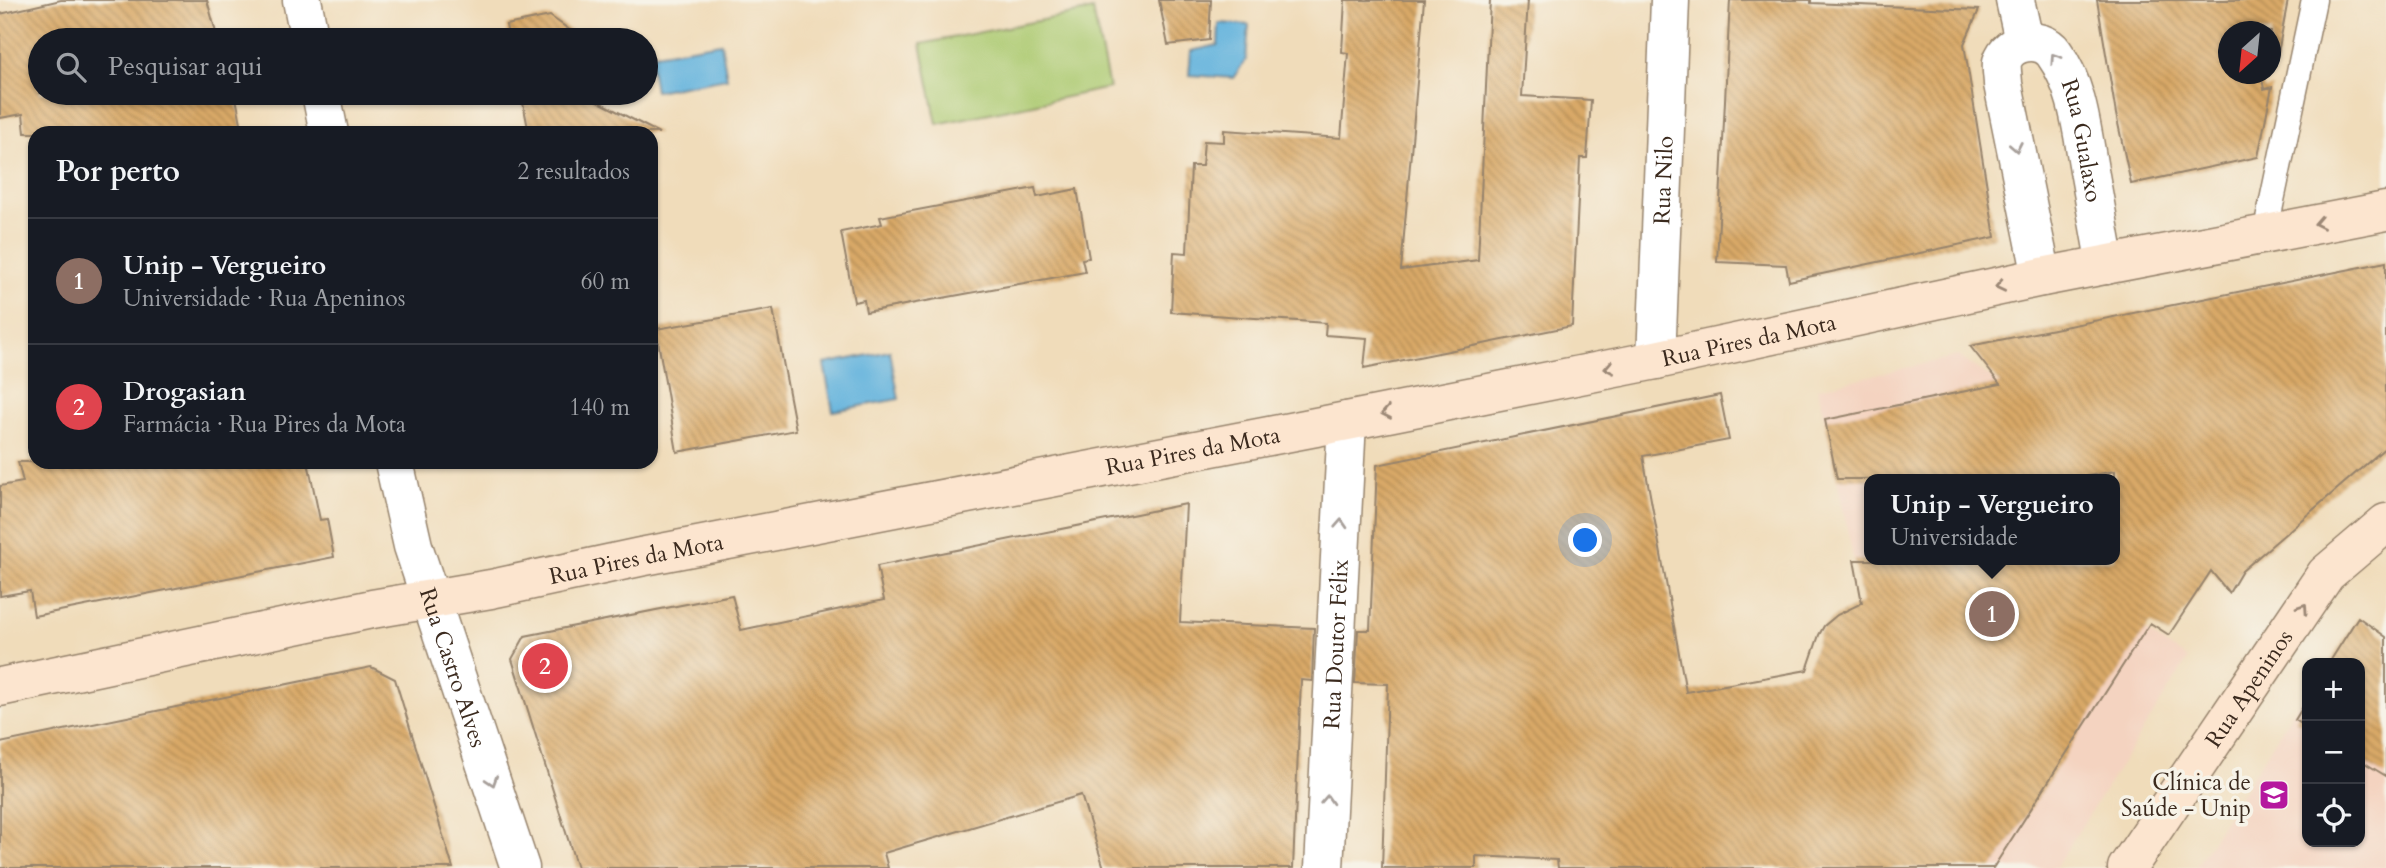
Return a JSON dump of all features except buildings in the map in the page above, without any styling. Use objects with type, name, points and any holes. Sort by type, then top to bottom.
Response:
[{"type":"street","points":[[302,0],[308,28]]},
{"type":"street","name":"Rua Nilo","points":[[1656,359],[1670,0]]},
{"type":"street","points":[[2015,0],[2024,41],[2010,49],[2002,62],[2003,84],[2042,277]]},
{"type":"street","name":"Rua Gualaxo","points":[[2024,41],[2041,44],[2053,51],[2068,80],[2079,113],[2106,265]]},
{"type":"street","points":[[323,105],[327,126]]},
{"type":"street","name":"Rua Pires da Mota","points":[[0,687],[372,609],[491,589],[640,557],[1347,421],[2042,277],[2386,211]]},
{"type":"street","name":"Rua Doutor Félix","points":[[1324,868],[1347,421]]},
{"type":"street","name":"Rua Castro Alves","points":[[396,469],[413,546],[520,868]]},
{"type":"street","name":"Rua Apeninos","points":[[2127,868],[2326,574],[2386,523]]},
{"type":"lane","points":[[2265,234],[2314,0]]},
{"type":"shaded area","points":[[1958,356],[2000,384],[2025,474],[1864,474],[1864,565],[2049,565],[2050,569],[2188,659],[2055,868],[1929,868],[1892,745],[1818,388]]},
{"type":"shaded area","name":"Clínica de Saúde - Unip","points":[[2302,697],[2302,847],[2365,847],[2365,734],[2386,748],[2386,868],[2195,868]]},
{"type":"green space","points":[[1093,10],[1109,88],[937,124],[921,44]]},
{"type":"water","points":[[1219,23],[1249,25],[1246,60],[1233,78],[1189,75],[1191,51],[1218,45]]},
{"type":"water","points":[[721,43],[727,78],[658,90],[658,54]]},
{"type":"water","points":[[890,351],[899,399],[833,411],[824,364]]},
{"type":"place","name":"Unip - Vergueiro","points":[[1992,614]]},
{"type":"place","name":"Drogasian","points":[[545,666]]},
{"type":"place","name":"Clínica de Saúde - Unip","points":[[2274,795]]}]
